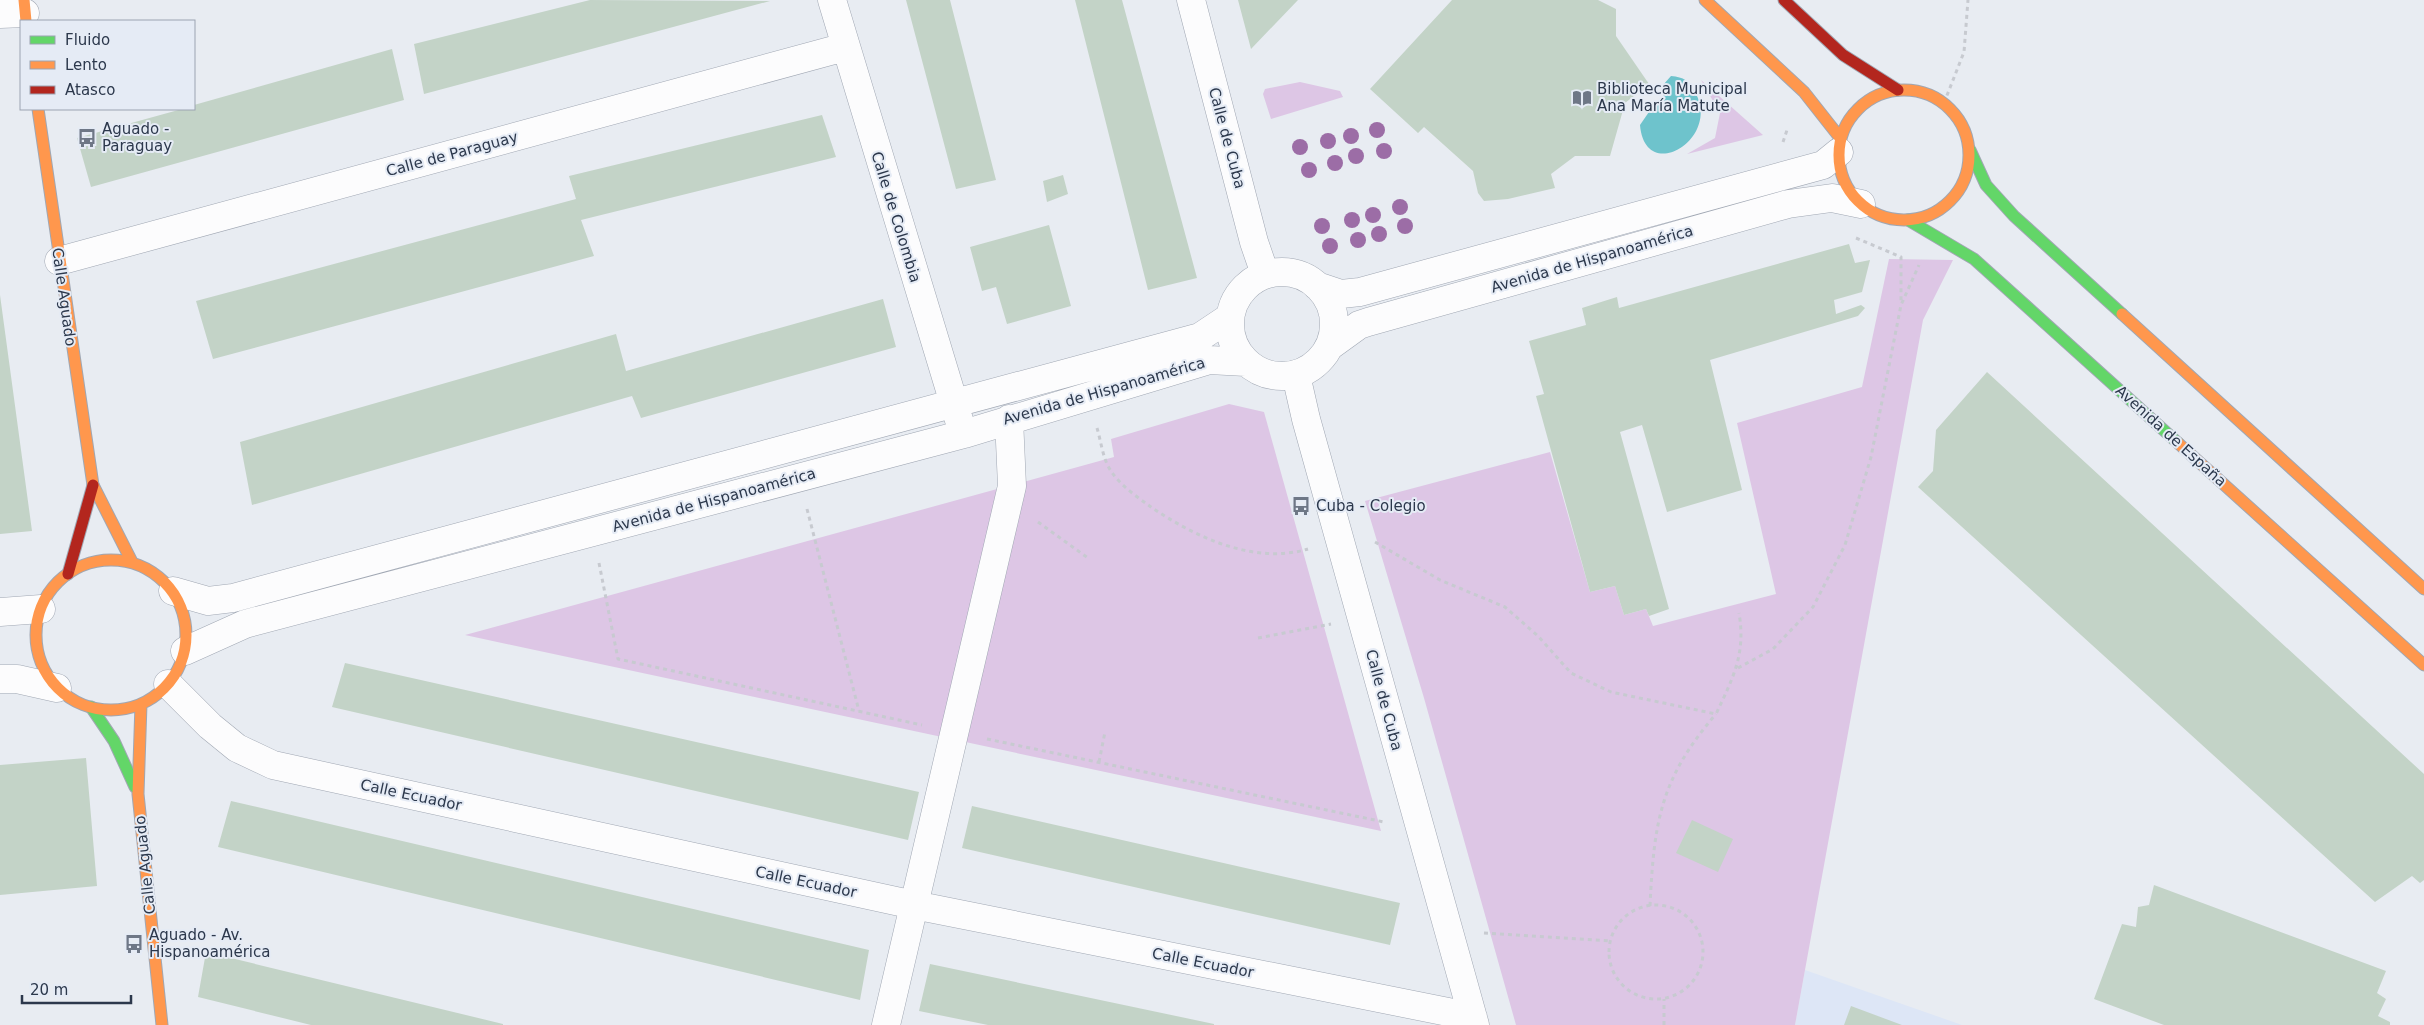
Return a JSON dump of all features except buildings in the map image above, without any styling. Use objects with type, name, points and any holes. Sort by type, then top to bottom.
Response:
[{"type":"street","name":"Calle de Colombia","points":[[832,0],[953,403],[964,434]]},
{"type":"street","name":"Calle de Cuba","points":[[1191,0],[1254,242],[1265,274]]},
{"type":"street","points":[[1704,0],[1804,92],[1840,146]]},
{"type":"street","points":[[1784,0],[1843,55],[1898,90]]},
{"type":"street","name":"Calle de Paraguay","points":[[58,261],[845,47]]},
{"type":"street","points":[[1970,150],[1968,170],[1960,190],[1946,205],[1929,216],[1908,220],[1891,219],[1876,214],[1861,204],[1851,193],[1844,179],[1840,146],[1849,121],[1862,106],[1878,95],[1898,90],[1914,90],[1930,95],[1944,103],[1957,116],[1966,132],[1970,150],[1986,185],[2014,216],[2424,589]]},
{"type":"street","name":"Calle Aguado","points":[[38,110],[58,261],[92,485],[132,562]]},
{"type":"street","name":"Avenida de Hispanoamérica","points":[[1317,286],[1341,294],[1360,292],[1823,165],[1840,146]]},
{"type":"street","name":"Avenida de Hispanoamérica","points":[[1330,346],[1359,325],[1368,322],[1788,204],[1832,198],[1861,204]]},
{"type":"street","name":"Avenida de España","points":[[1908,220],[1974,258],[2424,664]]},
{"type":"street","points":[[1279,272],[1293,273],[1306,278],[1317,286],[1327,298],[1333,314],[1334,330],[1330,346],[1322,359],[1296,375],[1270,375],[1256,370],[1246,362],[1236,349],[1231,333],[1230,317],[1234,303],[1242,291],[1252,281],[1265,274],[1279,272]]},
{"type":"street","name":"Avenida de Hispanoamérica","points":[[172,590],[208,601],[233,598],[1200,337],[1230,317]]},
{"type":"street","name":"Avenida de Hispanoamérica","points":[[185,651],[245,624],[964,434],[1209,360],[1246,362]]},
{"type":"street","name":"Calle de Cuba","points":[[1296,375],[1306,420],[1360,616],[1474,1021]]},
{"type":"street","points":[[886,1025],[1012,486],[1009,419]]},
{"type":"street","name":"Calle Aguado","points":[[68,574],[92,485]]},
{"type":"street","points":[[102,560],[132,562],[154,573],[172,590],[182,610],[186,630],[185,651],[178,668],[168,684],[156,696],[141,704],[116,710],[91,707],[73,700],[57,688],[45,671],[38,650],[36,629],[41,609],[52,590],[68,574],[88,563],[102,560]]},
{"type":"street","points":[[0,612],[41,609]]},
{"type":"street","points":[[0,679],[16,679],[57,688]]},
{"type":"street","name":"Calle Ecuador","points":[[168,684],[210,726],[237,748],[274,765],[914,905],[1474,1021]]},
{"type":"street","name":"Calle Aguado","points":[[141,704],[138,794],[162,1025]]},
{"type":"street","name":"Calle Aguado","points":[[91,707],[114,741],[138,794]]},
{"type":"path","points":[[1944,103],[1964,52],[1968,0]]},
{"type":"path","points":[[1782,176],[1784,136],[1804,92]]},
{"type":"path","points":[[1901,305],[1932,234]]},
{"type":"path","points":[[1738,668],[1773,649],[1813,607],[1845,545],[1871,457],[1901,305],[1901,257],[1853,237]]},
{"type":"path","points":[[1087,396],[1110,471],[1136,496],[1176,524],[1220,544],[1253,551],[1291,554],[1376,542],[1440,580],[1505,607],[1538,636],[1570,673],[1611,692],[1716,714]]},
{"type":"path","points":[[799,477],[859,711]]},
{"type":"path","points":[[1008,500],[1088,558]]},
{"type":"path","points":[[1650,906],[1652,852],[1662,803],[1677,768],[1695,739],[1716,714],[1738,668],[1742,628],[1739,613]]},
{"type":"path","points":[[1258,638],[1309,630],[1360,616]]},
{"type":"path","points":[[1099,762],[1105,732]]},
{"type":"path","points":[[1650,906],[1672,907],[1686,915],[1696,926],[1702,940],[1703,956],[1700,971],[1691,984],[1678,994],[1664,999],[1648,999],[1634,994],[1621,984],[1613,972],[1609,956],[1610,941],[1617,926],[1628,915],[1641,908],[1650,906]]},
{"type":"path","points":[[1450,941],[1490,932],[1610,941]]},
{"type":"path","points":[[1664,999],[1664,1025]]},
{"type":"shaded area","points":[[1701,80],[1763,135],[1687,154],[1715,138],[1720,113]]},
{"type":"shaded area","points":[[1300,82],[1340,91],[1343,97],[1271,119],[1263,94],[1265,89]]},
{"type":"shaded area","points":[[1889,259],[1953,260],[1923,320],[1795,1025],[1516,1025],[1424,698],[1365,501],[1550,452],[1590,592],[1615,586],[1624,615],[1646,609],[1653,626],[1776,594],[1737,423],[1862,387]]},
{"type":"shaded area","points":[[1229,404],[1264,412],[1381,831],[465,635],[1114,457],[1111,439]]},
{"type":"shaded area","points":[[1805,970],[1962,1025],[1795,1025]]},
{"type":"water","points":[[1671,76],[1686,80],[1695,92],[1701,109],[1698,125],[1691,139],[1680,149],[1667,153],[1654,152],[1645,143],[1640,125],[1651,109],[1664,102],[1663,85]]},
{"type":"traffic: fast","points":[[1970,150],[1986,185],[2014,216],[2122,314]]},
{"type":"traffic: fast","points":[[1908,220],[1974,259],[2178,443]]},
{"type":"traffic: fast","points":[[91,707],[114,741],[135,787]]},
{"type":"traffic: slow","points":[[24,0],[26,20]]},
{"type":"traffic: slow","points":[[1705,0],[1804,92],[1841,139]]},
{"type":"traffic: slow","points":[[1904,90],[1917,91],[1929,95],[1950,109],[1964,130],[1968,142],[1969,155],[1968,168],[1964,180],[1950,201],[1929,215],[1917,219],[1904,220],[1891,219],[1879,215],[1858,201],[1844,180],[1840,168],[1839,155],[1840,142],[1844,130],[1858,109],[1879,95],[1891,91],[1904,90]]},
{"type":"traffic: slow","points":[[38,110],[93,485],[132,562]]},
{"type":"traffic: slow","points":[[2122,314],[2424,589]]},
{"type":"traffic: slow","points":[[2178,443],[2424,665]]},
{"type":"traffic: slow","points":[[111,560],[140,566],[164,582],[180,606],[186,635],[180,664],[164,688],[140,704],[111,710],[82,704],[58,688],[42,664],[36,635],[42,606],[58,582],[82,566],[111,560]]},
{"type":"traffic: slow","points":[[141,704],[138,794],[162,1025]]},
{"type":"traffic: jam","points":[[1784,0],[1843,55],[1898,90]]},
{"type":"traffic: jam","points":[[68,574],[93,485]]},
{"type":"place","name":"Biblioteca Municipal Ana María Matute","points":[[1582,98]]},
{"type":"place","name":"Aguado - Paraguay","points":[[87,138]]},
{"type":"place","name":"Cuba - Colegio","points":[[1301,506]]},
{"type":"place","name":"Aguado - Av. Hispanoamérica","points":[[134,944]]}]
